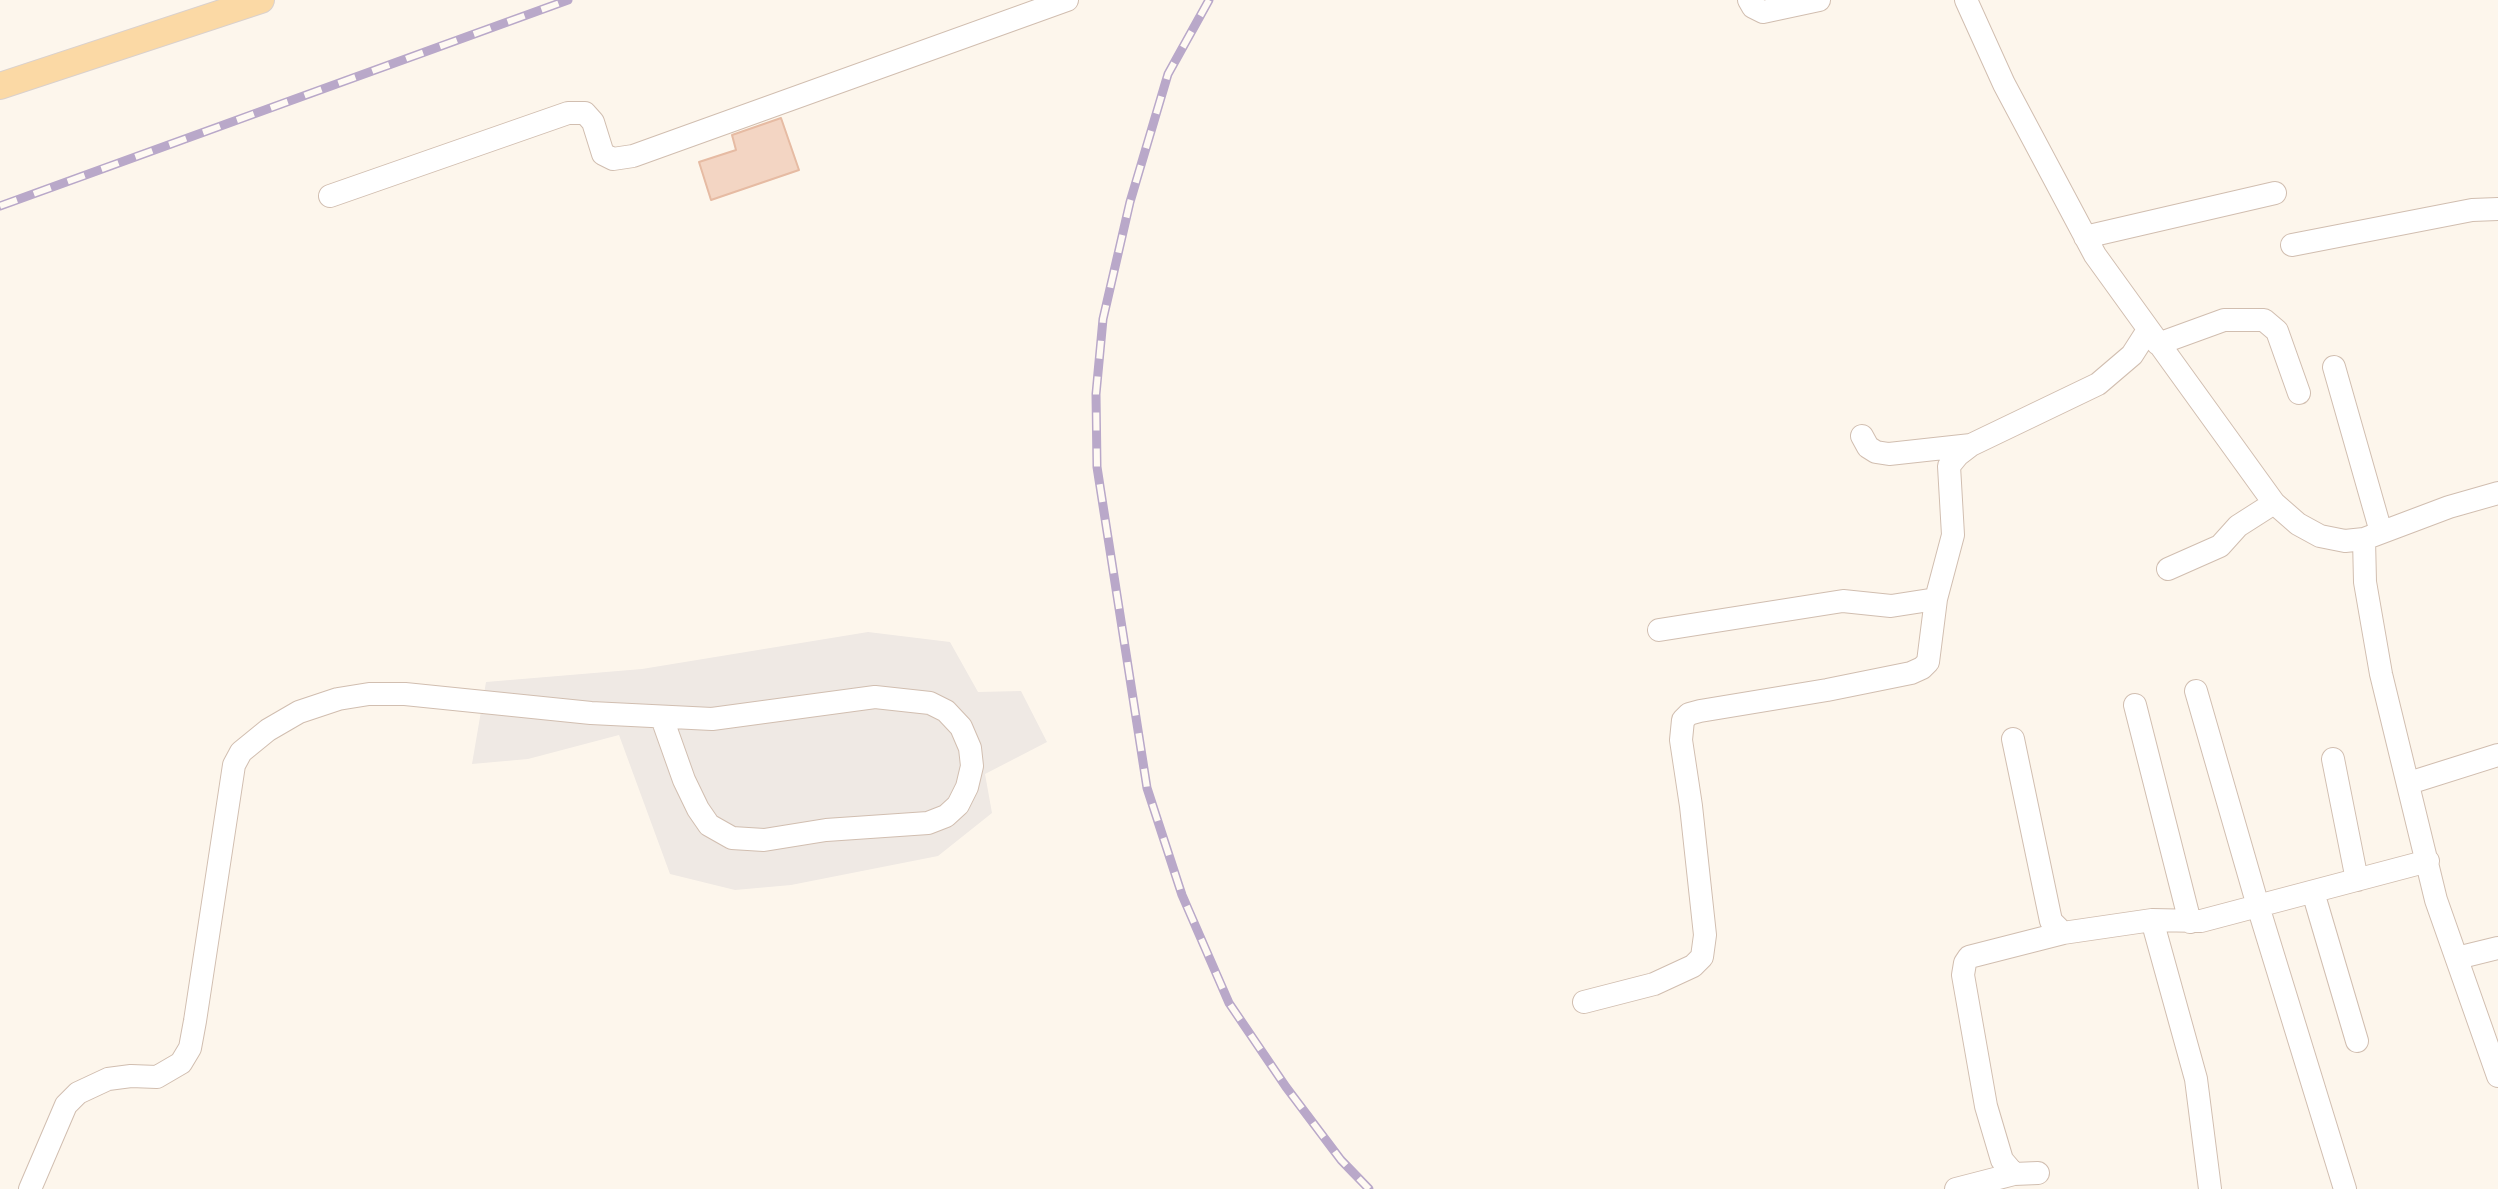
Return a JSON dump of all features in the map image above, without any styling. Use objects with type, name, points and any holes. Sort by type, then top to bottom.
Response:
[{"type":"main road","points":[[0,86],[261,0]]},
{"type":"street","points":[[330,196],[568,113],[585,113],[593,122],[603,154],[613,159],[633,156],[1067,0]]},
{"type":"street","points":[[1749,0],[1753,7],[1763,12],[1819,0]]},
{"type":"street","points":[[1966,0],[2004,84],[2095,255],[2274,503],[2298,524],[2320,536],[2345,541],[2372,536],[2498,493]]},
{"type":"street","points":[[2085,237],[2275,193]]},
{"type":"street","points":[[2292,245],[2472,210],[2498,209]]},
{"type":"street","points":[[1584,1002],[1654,984],[1693,966],[1702,957],[1705,935],[1681,740],[1683,720],[1689,714],[1911,673],[1928,662],[1936,599],[1953,535],[1949,466],[1958,455],[1971,445],[2098,384],[2153,337],[2224,320],[2264,320],[2277,331],[2299,393]]},
{"type":"street","points":[[2334,367],[2372,536],[2365,582],[2381,674],[2436,900],[2498,1076]]},
{"type":"street","points":[[1862,436],[1868,447],[1889,454],[1971,445]]},
{"type":"street","points":[[2168,569],[2220,546],[2247,519],[2274,503]]},
{"type":"street","points":[[1659,630],[1843,601],[1891,606],[1936,599]]},
{"type":"street","points":[[2196,691],[2345,1189]]},
{"type":"street","points":[[30,1189],[66,1105],[78,1093],[108,1079],[157,1077],[181,1063],[190,1048],[234,765],[241,752],[268,730],[299,712],[338,699],[369,694],[405,694],[591,713],[712,719],[875,697],[930,703],[946,711],[961,727],[970,748],[972,766],[958,805],[946,816],[928,823],[826,830],[764,840],[732,838],[709,825],[698,809],[662,718]]},
{"type":"street","points":[[2135,705],[2190,922]]},
{"type":"street","points":[[2013,739],[2051,921],[2063,933]]},
{"type":"street","points":[[2409,783],[2498,755]]},
{"type":"street","points":[[2333,759],[2357,880]]},
{"type":"street","points":[[2014,1174],[2002,1160],[1986,1106],[1963,975],[1969,957],[2063,933],[2152,920],[2190,922],[2428,861]]},
{"type":"street","points":[[2313,892],[2357,1041]]},
{"type":"street","points":[[2152,920],[2196,1079],[2210,1189]]},
{"type":"street","points":[[2457,958],[2498,948]]},
{"type":"street","points":[[1956,1189],[2014,1174],[2038,1173]]},
{"type":"shaded area","points":[[868,632],[950,642],[978,692],[1021,691],[1047,742],[985,774],[992,813],[938,856],[791,885],[735,890],[670,874],[619,735],[528,759],[472,764],[486,682],[642,669]]},
{"type":"building","points":[[781,118],[799,170],[711,200],[699,162],[736,150],[732,135]]},
{"type":"railway","points":[[0,206],[568,0]]},
{"type":"railway","points":[[1209,0],[1168,74],[1130,202],[1103,319],[1096,394],[1097,467],[1147,788],[1182,895],[1229,1003],[1286,1087],[1341,1160],[1369,1189]]}]
